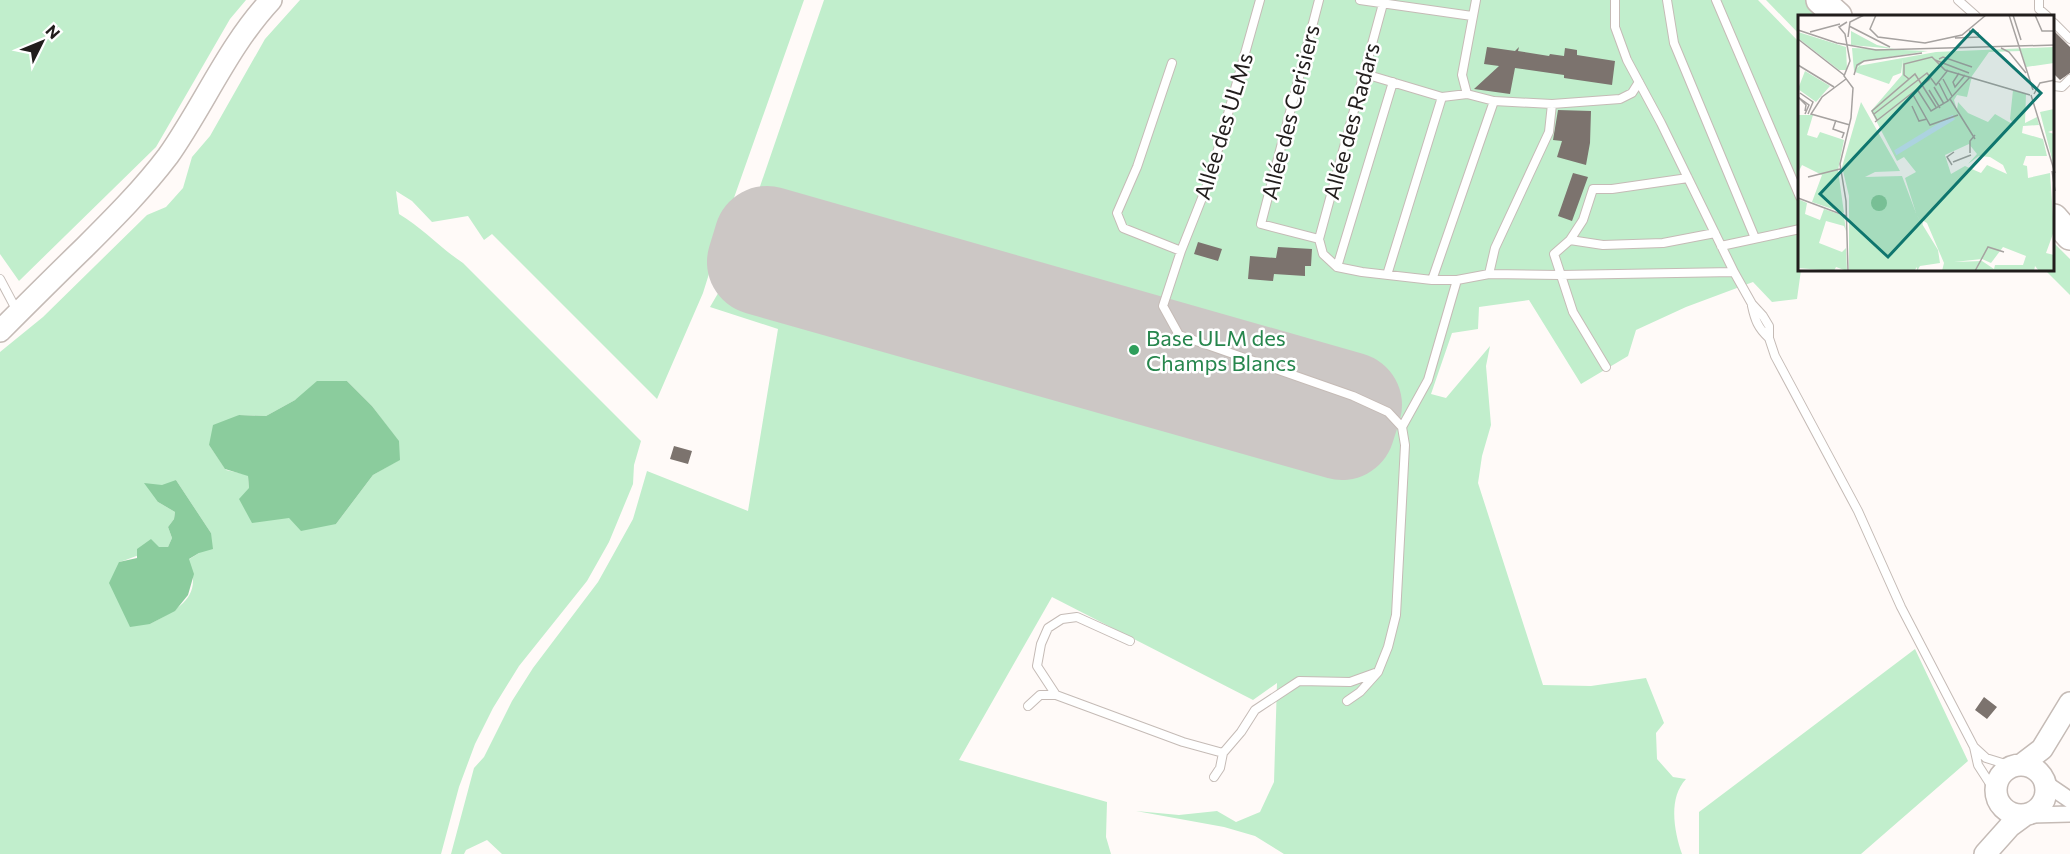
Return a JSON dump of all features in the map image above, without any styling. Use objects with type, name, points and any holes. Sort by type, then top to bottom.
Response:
[{"type":"highway","points":[[1820,0],[1837,15]]},
{"type":"highway","points":[[1836,0],[1851,15]]},
{"type":"street","points":[[0,330],[144,186],[168,156],[189,124],[244,33],[272,0]]},
{"type":"street","points":[[1983,854],[1997,797],[1999,777],[2042,748],[2070,703]]},
{"type":"street","points":[[1983,854],[2010,826],[2036,811],[2043,803],[2049,765],[2070,728]]},
{"type":"street","points":[[2017,765],[2027,765],[2038,771],[2045,782],[2070,800]]},
{"type":"street","points":[[1997,797],[2006,811],[2018,815],[2070,814]]},
{"type":"lane","name":"Allée des ULMs","points":[[1260,0],[1210,178],[1162,306],[1179,335],[1353,396],[1388,412],[1402,427]]},
{"type":"lane","name":"Allée des Cerisiers","points":[[1319,0],[1261,224],[1319,238]]},
{"type":"lane","points":[[1360,0],[1472,16]]},
{"type":"lane","points":[[1467,94],[1462,75],[1476,0]]},
{"type":"lane","points":[[1615,0],[1615,27],[1627,60],[1752,304],[1755,320],[1760,330],[1769,338],[1775,356],[1819,440],[1831,457],[1901,607],[1974,747],[1978,765],[1997,797]]},
{"type":"lane","points":[[1667,0],[1674,43],[1755,238]]},
{"type":"lane","points":[[1716,0],[1798,192]]},
{"type":"lane","points":[[1958,0],[1975,15]]},
{"type":"lane","points":[[2039,0],[2039,9],[2046,15]]},
{"type":"lane","name":"Allée des Radars","points":[[1319,238],[1383,2]]},
{"type":"lane","points":[[2055,24],[2070,39]]},
{"type":"lane","points":[[1172,63],[1137,167],[1117,213],[1123,228],[1181,251]]},
{"type":"lane","points":[[1365,74],[1442,97],[1467,94],[1494,101],[1552,104],[1620,99],[1632,93],[1639,81]]},
{"type":"lane","points":[[2055,86],[2062,87],[2070,79]]},
{"type":"lane","points":[[1337,267],[1392,82]]},
{"type":"lane","points":[[1388,275],[1442,97]]},
{"type":"lane","points":[[1432,280],[1494,101]]},
{"type":"lane","points":[[1490,274],[1495,248],[1549,132],[1552,104]]},
{"type":"lane","points":[[1606,368],[1573,312],[1554,254],[1570,240],[1583,219],[1593,189],[1612,189],[1688,178]]},
{"type":"lane","points":[[1721,246],[1798,229]]},
{"type":"lane","points":[[1570,240],[1603,245],[1663,243],[1715,233]]},
{"type":"lane","points":[[1319,238],[1323,254],[1337,267],[1432,280],[1457,280],[1490,274],[1734,272]]},
{"type":"lane","points":[[0,279],[18,313]]},
{"type":"lane","points":[[1347,701],[1360,692],[1378,672],[1388,648],[1396,615],[1405,445],[1402,427],[1428,380],[1457,280]]},
{"type":"lane","points":[[1056,695],[1037,666],[1041,644],[1048,628],[1062,619],[1077,616],[1130,641]]},
{"type":"lane","points":[[1214,777],[1220,768],[1223,753],[1241,732],[1255,710],[1299,681],[1350,682],[1378,672]]},
{"type":"lane","points":[[1028,706],[1040,695],[1056,695],[1183,742],[1223,753]]},
{"type":"lane","points":[[1974,747],[1986,758],[2017,765]]},
{"type":"green space","points":[[0,0],[246,0],[230,19],[156,147],[19,281],[0,254]]},
{"type":"green space","points":[[300,0],[804,0],[724,226],[703,293],[657,399],[492,234],[484,240],[468,216],[432,222],[412,201],[396,191],[399,214],[463,263],[641,441],[634,465],[633,484],[609,542],[587,581],[519,666],[493,708],[475,744],[459,787],[441,854],[0,854],[0,352],[43,317],[147,215],[166,207],[183,188],[192,157],[210,136],[265,39]],"holes":[[[347,381],[372,406],[399,442],[399,460],[373,475],[336,524],[289,518],[249,488],[248,475],[226,470],[209,445],[239,415],[266,416],[295,400]],[[176,480],[211,533],[199,553],[188,560],[193,583],[186,600],[150,624],[119,562],[155,549],[168,547],[172,538],[168,527],[174,519],[175,512],[158,502]]]},
{"type":"green space","points":[[824,0],[1758,0],[1798,41],[1798,272],[1801,272],[1797,299],[1772,302],[1753,282],[1686,307],[1636,330],[1628,356],[1581,384],[1529,300],[1479,307],[1478,329],[1452,333],[1431,394],[1446,398],[1490,346],[1486,366],[1491,425],[1482,456],[1478,483],[1543,685],[1591,686],[1646,678],[1664,723],[1656,733],[1657,759],[1673,777],[1686,779],[1677,796],[1674,815],[1682,854],[1284,854],[1255,836],[1224,827],[1136,811],[1179,815],[1217,811],[1236,822],[1260,812],[1274,782],[1277,683],[1253,700],[1052,597],[959,760],[1107,802],[1106,837],[1111,854],[502,854],[487,840],[466,850],[464,854],[451,854],[474,768],[484,757],[512,701],[533,668],[598,582],[633,519],[647,471],[748,511],[778,329],[710,307],[731,271]]},
{"type":"green space","points":[[1766,0],[1805,0],[1820,15],[1798,15],[1798,33]]},
{"type":"green space","points":[[2055,244],[2070,259],[2070,295],[2047,272],[2055,272]]},
{"type":"green space","points":[[317,381],[347,381],[372,406],[399,441],[400,460],[373,475],[336,524],[301,531],[289,518],[252,523],[239,499],[249,488],[248,476],[225,469],[209,445],[213,425],[239,415],[266,416],[295,400]]},
{"type":"green space","points":[[176,480],[211,533],[213,549],[189,559],[194,574],[188,595],[175,611],[150,624],[130,627],[109,583],[119,562],[137,558],[137,549],[151,539],[159,547],[168,547],[172,538],[168,527],[174,519],[175,512],[158,502],[144,483],[162,485]]},
{"type":"green space","points":[[1915,649],[1968,761],[1861,854],[1699,854],[1699,812]]},
{"type":"building","points":[[2055,32],[2070,47],[2070,73],[2060,80],[2055,75]]},
{"type":"building","points":[[1487,47],[1515,51],[1519,47],[1518,51],[1549,56],[1550,54],[1564,56],[1565,48],[1577,50],[1577,55],[1615,61],[1612,85],[1515,68],[1510,94],[1474,89],[1499,66],[1484,64]]},
{"type":"building","points":[[1558,110],[1591,111],[1590,143],[1586,165],[1557,157],[1562,141],[1553,140]]},
{"type":"building","points":[[1573,173],[1588,177],[1572,221],[1558,216]]},
{"type":"building","points":[[1198,242],[1222,249],[1218,261],[1194,254]]},
{"type":"building","points":[[1278,247],[1312,249],[1311,266],[1305,266],[1305,276],[1274,274],[1273,281],[1248,279],[1250,256],[1276,258]]},
{"type":"building","points":[[674,446],[692,451],[688,464],[670,459]]},
{"type":"building","points":[[1984,697],[1997,707],[1987,719],[1975,710]]},
{"type":"runway","points":[[767,239],[1349,405],[1342,427],[760,262],[767,239]]},
{"type":"place","name":"Base ULM des Champs Blancs","points":[[1134,350]]}]
